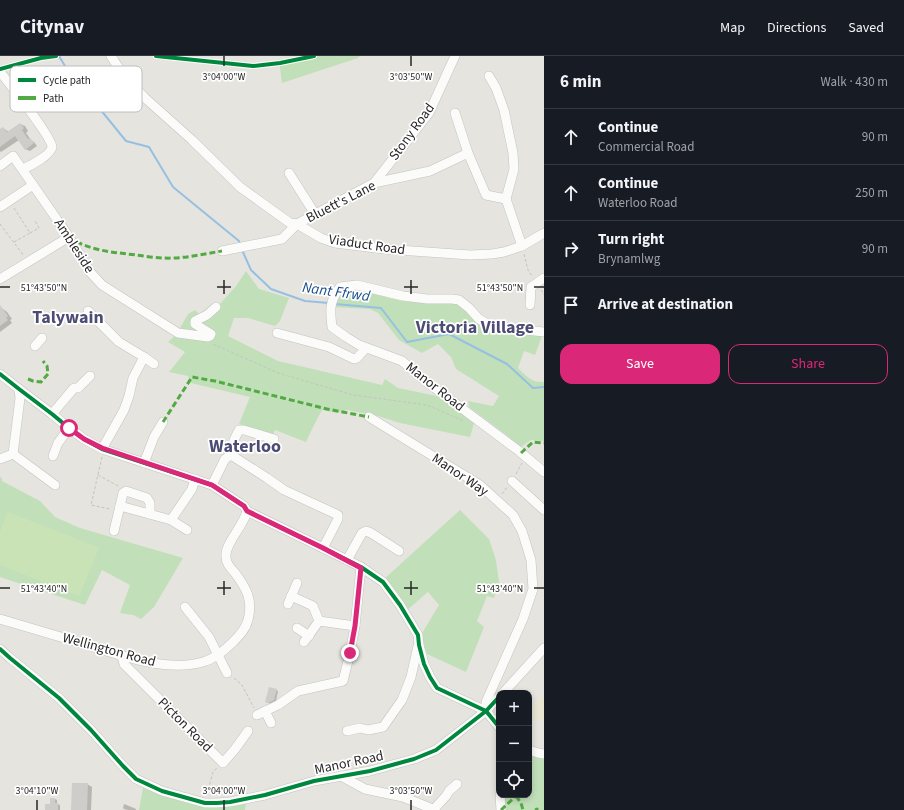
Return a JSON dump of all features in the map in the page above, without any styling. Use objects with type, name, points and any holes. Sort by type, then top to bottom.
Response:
[{"type":"street","name":"Viaduct Road","points":[[111,56],[117,66]]},
{"type":"street","name":"Stony Road","points":[[374,183],[429,113],[455,56]]},
{"type":"street","points":[[2,73],[10,84]]},
{"type":"street","points":[[489,76],[496,88],[504,110],[513,153],[514,168],[506,199],[522,246]]},
{"type":"street","name":"Viaduct Road","points":[[142,94],[192,140],[240,187],[290,223],[297,224],[321,238],[335,243],[384,249],[470,255],[492,254],[522,246],[544,232]]},
{"type":"street","points":[[23,170],[50,153],[52,148],[31,112]]},
{"type":"street","points":[[455,113],[468,153],[486,195],[506,199]]},
{"type":"street","name":"Bluett's Lane","points":[[222,251],[282,239],[297,224],[374,183],[430,171],[468,153]]},
{"type":"street","name":"Ambleside","points":[[0,166],[13,156],[90,272],[102,285],[178,333],[210,336],[211,334],[195,324],[195,321],[207,315],[216,307]]},
{"type":"street","points":[[289,173],[315,214]]},
{"type":"street","points":[[0,207],[33,185]]},
{"type":"street","points":[[0,278],[68,237]]},
{"type":"street","points":[[530,305],[531,287],[540,281]]},
{"type":"street","name":"Manor Road","points":[[544,332],[491,326],[479,319],[459,300],[427,299],[403,296],[357,285],[340,287],[334,296],[330,312],[332,327],[366,348],[402,361],[428,383],[519,451],[544,472]]},
{"type":"street","points":[[88,311],[119,342],[154,364]]},
{"type":"street","points":[[277,332],[329,347],[354,359],[357,358],[366,348]]},
{"type":"street","points":[[35,346],[42,338]]},
{"type":"street","points":[[102,448],[124,410],[133,378],[144,357]]},
{"type":"street","points":[[0,374],[84,439],[102,448],[212,485],[244,506],[247,511],[347,560],[383,582],[400,605],[418,635],[418,645],[411,677],[402,700],[383,727],[368,730],[360,728],[347,731]]},
{"type":"street","points":[[52,414],[74,388],[78,388],[90,376]]},
{"type":"street","points":[[13,454],[20,398],[19,389]]},
{"type":"street","name":"Manor Way","points":[[369,417],[480,485],[513,515],[522,532],[531,560],[533,589],[522,619],[486,702],[486,711]]},
{"type":"street","points":[[144,463],[154,437],[163,422]]},
{"type":"street","points":[[53,456],[58,443],[69,428]]},
{"type":"street","points":[[212,485],[225,460],[231,455],[234,440],[239,430],[244,430],[274,439]]},
{"type":"street","points":[[0,459],[13,454]]},
{"type":"street","points":[[13,454],[55,485]]},
{"type":"street","points":[[231,455],[284,490],[338,515],[338,519],[323,548]]},
{"type":"street","points":[[171,520],[192,488],[195,479]]},
{"type":"street","points":[[512,481],[544,510]]},
{"type":"street","points":[[114,531],[123,493],[126,491],[147,498],[150,503],[150,514]]},
{"type":"street","points":[[119,508],[171,520],[187,530]]},
{"type":"street","name":"Wellington Road","points":[[0,619],[122,656],[151,663],[182,666],[203,662],[218,655],[240,636],[248,622],[250,608],[249,595],[229,566],[226,558],[227,548],[246,517],[247,511]]},
{"type":"street","points":[[347,560],[362,533],[366,531],[399,551]]},
{"type":"street","points":[[271,723],[261,713],[278,705],[298,691],[343,681],[355,626],[361,568]]},
{"type":"street","points":[[298,583],[290,600],[313,606],[320,621]]},
{"type":"street","points":[[185,607],[209,638],[227,673]]},
{"type":"street","points":[[320,621],[355,626]]},
{"type":"street","points":[[298,628],[307,639],[320,621]]},
{"type":"street","points":[[418,645],[424,664],[437,688],[486,711],[498,726]]},
{"type":"street","points":[[506,690],[544,648]]},
{"type":"street","name":"Manor Road","points":[[0,649],[59,698],[136,779],[162,791],[205,803],[230,802],[265,796],[314,781],[370,771],[414,759],[436,750],[486,711],[496,700]]},
{"type":"street","name":"Picton Road","points":[[122,656],[124,664],[223,763],[248,731]]},
{"type":"street","points":[[532,751],[544,754]]},
{"type":"street","points":[[341,776],[366,788],[403,796],[434,810],[449,791],[457,784]]},
{"type":"street","points":[[500,798],[501,810]]},
{"type":"path","points":[[10,200],[30,233]]},
{"type":"path","points":[[14,242],[39,228],[35,221]]},
{"type":"path","points":[[0,224],[28,261]]},
{"type":"path","points":[[522,246],[528,270],[540,281],[544,295]]},
{"type":"path","points":[[214,345],[278,373],[353,395],[427,405],[466,422]]},
{"type":"path","points":[[102,448],[103,453],[91,505],[119,508]]},
{"type":"path","points":[[98,474],[126,491]]},
{"type":"path","points":[[227,673],[242,684],[261,713]]},
{"type":"path","points":[[205,803],[213,772],[223,763]]},
{"type":"shaded area","points":[[544,693],[544,721],[532,718],[532,709]]},
{"type":"green space","points":[[299,56],[360,56],[358,58],[282,83],[279,60]]},
{"type":"green space","points":[[246,271],[259,289],[289,298],[280,321],[275,326],[248,318],[234,318],[228,336],[278,361],[382,385],[385,379],[398,388],[437,396],[448,401],[474,423],[470,437],[400,423],[378,416],[347,410],[337,413],[322,410],[306,442],[275,430],[272,436],[239,424],[250,397],[191,383],[188,376],[169,372],[185,352],[168,342],[176,335],[188,314],[195,310],[199,314],[213,304],[219,305],[236,286]]},
{"type":"green space","points":[[351,287],[408,302],[453,302],[461,304],[477,320],[542,336],[535,355],[524,351],[518,368],[533,380],[544,382],[544,441],[531,440],[521,447],[469,407],[468,401],[493,406],[499,396],[456,369],[451,357],[438,344],[422,353],[399,340],[378,313],[370,309],[333,307],[343,291]]},
{"type":"green space","points":[[0,477],[2,478],[2,481],[40,501],[55,517],[80,528],[183,558],[154,607],[141,619],[133,615],[120,613],[130,585],[102,570],[85,605],[0,577]]},
{"type":"green space","points":[[460,510],[489,539],[496,560],[499,582],[494,598],[487,596],[477,621],[484,627],[466,672],[427,654],[421,635],[439,605],[428,592],[406,611],[383,580]]},
{"type":"green space","points":[[8,512],[99,548],[79,596],[0,565],[0,532]]},
{"type":"green space","points":[[532,756],[544,758],[544,810],[503,810],[502,798],[532,798]]},
{"type":"green space","points":[[143,788],[202,807],[220,808],[246,804],[245,810],[139,810]]},
{"type":"building","points":[[20,123],[24,128],[22,130],[28,139],[30,138],[34,143],[25,150],[15,136],[0,147],[0,129],[3,127],[7,132]]},
{"type":"building","points":[[0,305],[8,316],[6,318],[8,320],[0,326]]},
{"type":"building","points":[[269,687],[277,689],[274,700],[268,703],[265,702]]},
{"type":"building","points":[[72,783],[88,783],[87,810],[71,810]]},
{"type":"building","points":[[50,798],[55,798],[55,803],[58,803],[58,810],[45,810],[45,804],[50,804]]},
{"type":"waterway","name":"Nant Ffrwd","points":[[59,56],[65,66]]},
{"type":"waterway","name":"Nant Ffrwd","points":[[102,112],[126,141],[149,147],[173,187],[239,241],[240,244]]},
{"type":"waterway","name":"Nant Ffrwd","points":[[242,250],[251,270],[271,289],[305,301],[329,303]]},
{"type":"waterway","name":"Nant Ffrwd","points":[[335,304],[381,308],[407,342],[449,334],[507,364],[533,388],[544,387]]},
{"type":"marked path","points":[[69,237],[77,242],[101,250],[157,258],[186,257],[222,251]]},
{"type":"marked path","points":[[28,379],[41,382],[48,374],[47,366],[43,361]]},
{"type":"marked path","points":[[163,422],[192,377],[215,381],[327,409],[369,417]]},
{"type":"marked path","points":[[521,453],[533,442],[544,443]]},
{"type":"marked path","points":[[501,810],[514,798]]},
{"type":"marked path","points":[[517,798],[523,810]]},
{"type":"cycle path","points":[[11,66],[41,58],[56,56]]},
{"type":"cycle path","points":[[156,56],[253,66],[280,63],[314,56]]},
{"type":"cycle path","points":[[0,69],[10,66]]},
{"type":"cycle path","points":[[0,374],[69,428],[84,439],[102,449],[212,485],[244,506],[247,511],[361,567],[383,582],[400,605],[418,635],[424,664],[437,688],[486,711],[498,726]]},
{"type":"cycle path","points":[[0,649],[59,698],[136,779],[162,791],[205,803],[230,802],[265,795],[314,781],[370,771],[414,759],[436,750],[486,711],[496,700]]},
{"type":"district","name":"Talywain","points":[[68,317]]},
{"type":"district","name":"Victoria Village","points":[[475,327]]},
{"type":"district","name":"Waterloo","points":[[245,446]]},
{"type":"route","points":[[69,428],[84,439],[102,448],[212,485],[244,506],[247,511],[361,568],[355,626],[350,653]]}]
